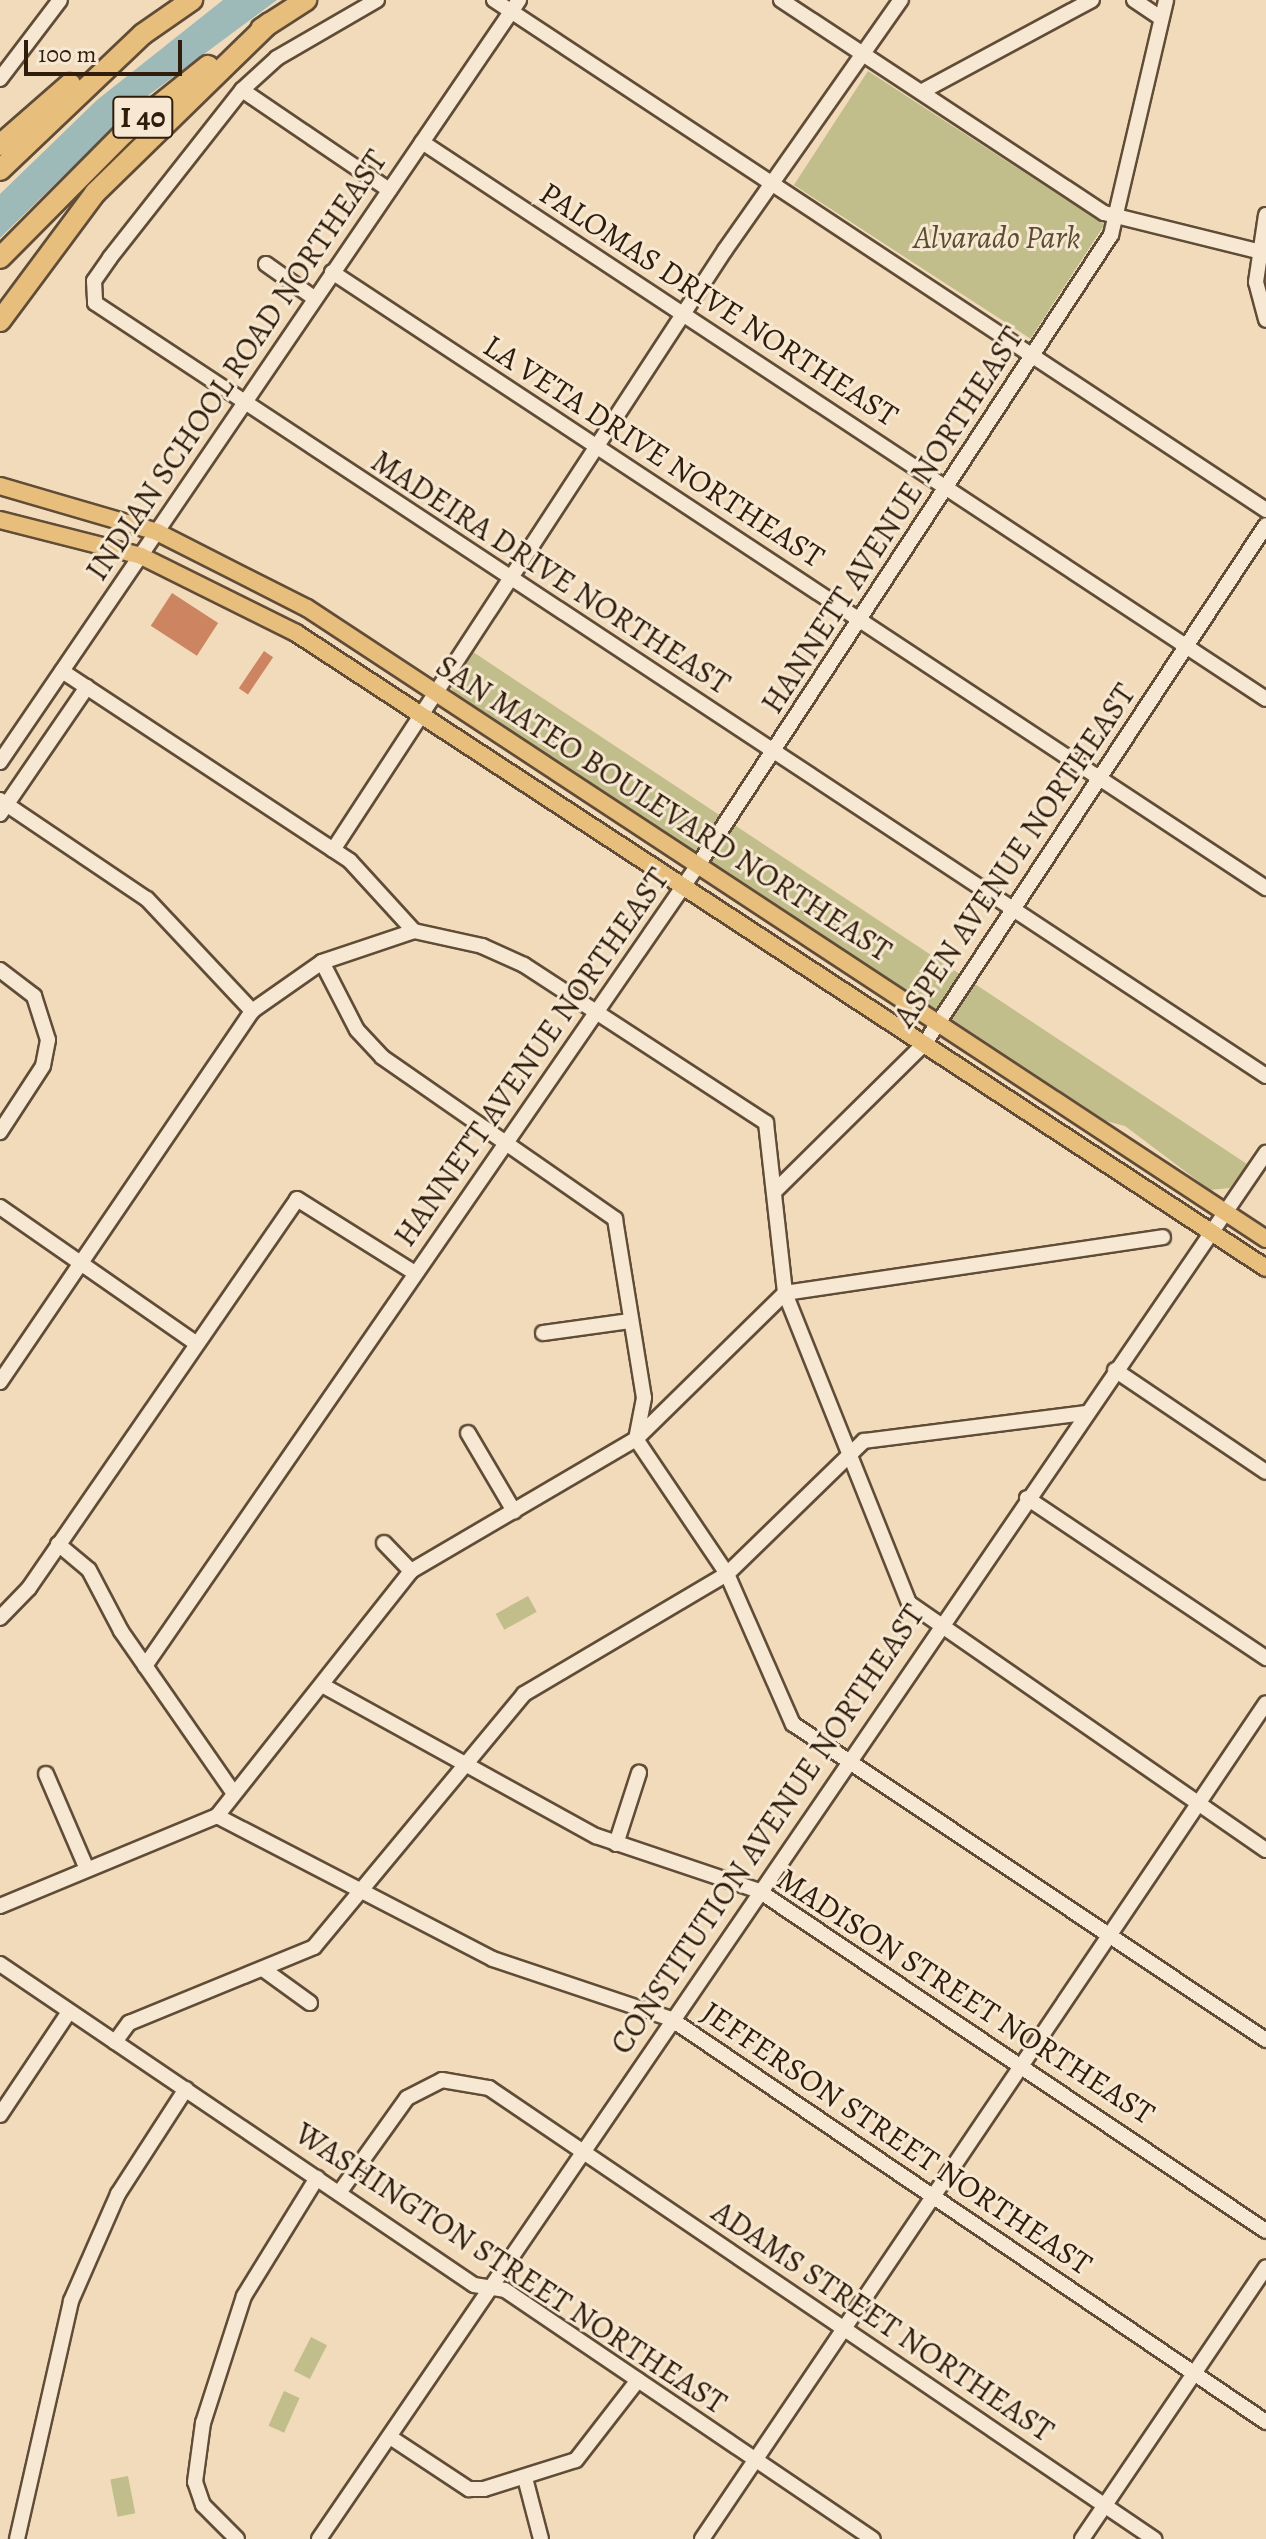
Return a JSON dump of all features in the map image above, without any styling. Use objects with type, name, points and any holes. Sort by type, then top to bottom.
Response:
[{"type":"highway","name":"I 40","points":[[0,170],[143,34],[192,0]]},
{"type":"highway","name":"I 40","points":[[0,258],[123,134],[269,23],[306,0]]},
{"type":"highway","points":[[0,321],[117,168],[269,23]]},
{"type":"highway","points":[[0,145],[90,66],[143,34]]},
{"type":"main road","name":"SAN MATEO BOULEVARD NORTHEAST","points":[[0,486],[157,532],[307,608],[700,862],[1266,1239]]},
{"type":"main road","name":"SAN MATEO BOULEVARD NORTHEAST","points":[[0,520],[141,556],[296,633],[1266,1268]]},
{"type":"street","points":[[0,79],[60,0]]},
{"type":"street","points":[[377,0],[277,58],[242,90],[389,190]]},
{"type":"street","points":[[494,0],[515,6],[769,184],[1033,354],[1266,510]]},
{"type":"street","points":[[781,0],[1117,218],[1258,251]]},
{"type":"street","points":[[333,850],[769,184],[783,176],[901,0]]},
{"type":"street","points":[[921,92],[1092,0]]},
{"type":"street","points":[[1134,0],[1159,17]]},
{"type":"street","name":"HANNETT AVENUE NORTHEAST","points":[[145,1666],[774,752],[1033,354],[1117,218],[1159,17],[1166,0]]},
{"type":"street","name":"INDIAN SCHOOL ROAD NORTHEAST","points":[[0,762],[515,6]]},
{"type":"street","name":"MADEIRA DRIVE NORTHEAST","points":[[242,90],[121,243],[91,294],[106,312],[242,405],[1266,1076]]},
{"type":"street","name":"PALOMAS DRIVE NORTHEAST","points":[[422,142],[1266,699]]},
{"type":"street","points":[[1266,215],[1258,251],[1266,320]]},
{"type":"street","points":[[266,264],[314,298]]},
{"type":"street","name":"LA VETA DRIVE NORTHEAST","points":[[332,272],[1266,888]]},
{"type":"street","name":"ASPEN AVENUE NORTHEAST","points":[[776,1190],[925,1043],[1266,525]]},
{"type":"street","points":[[62,671],[333,850],[393,901],[414,931]]},
{"type":"street","points":[[87,687],[2,806],[147,899],[252,1011]]},
{"type":"street","points":[[0,1382],[252,1011],[322,962],[414,931],[496,952],[766,1123],[776,1190],[785,1293],[909,1603],[937,1629],[1266,1850]]},
{"type":"street","points":[[322,962],[357,1030],[382,1057],[615,1219],[644,1398],[636,1439],[727,1574],[782,1709],[849,1760],[1266,2040]]},
{"type":"street","points":[[0,970],[34,996],[48,1040],[43,1066],[0,1132]]},
{"type":"street","name":"CONSTITUTION AVENUE NORTHEAST","points":[[319,2539],[581,2150],[1266,1153]]},
{"type":"street","points":[[0,1618],[58,1544],[297,1199],[415,1273]]},
{"type":"street","points":[[0,1207],[196,1343]]},
{"type":"street","points":[[0,1906],[217,1816],[411,1571],[636,1439],[785,1293],[1163,1237]]},
{"type":"street","points":[[543,1333],[630,1321]]},
{"type":"street","points":[[1115,1370],[1266,1472]]},
{"type":"street","points":[[115,2042],[129,2023],[314,1947],[363,1892],[524,1694],[727,1574],[850,1450],[871,1438],[1085,1413]]},
{"type":"street","points":[[468,1433],[514,1511]]},
{"type":"street","points":[[1027,1498],[1266,1658]]},
{"type":"street","points":[[384,1543],[411,1571]]},
{"type":"street","points":[[58,1544],[89,1570],[145,1666],[233,1792]]},
{"type":"street","name":"MADISON STREET NORTHEAST","points":[[322,1685],[616,1844],[759,1891],[1022,2064],[1266,2231]]},
{"type":"street","points":[[702,2539],[1266,1703]]},
{"type":"street","points":[[616,1844],[639,1773]]},
{"type":"street","points":[[46,1774],[87,1869]]},
{"type":"street","name":"JEFFERSON STREET NORTHEAST","points":[[217,1816],[493,1959],[671,2019],[1266,2422]]},
{"type":"street","name":"WASHINGTON STREET NORTHEAST","points":[[0,1964],[339,2193],[489,2289],[505,2290],[873,2539]]},
{"type":"street","points":[[263,1969],[310,2003]]},
{"type":"street","points":[[0,2115],[69,2012]]},
{"type":"street","name":"ADAMS STREET NORTHEAST","points":[[339,2193],[407,2098],[442,2080],[489,2088],[1154,2539]]},
{"type":"street","points":[[17,2539],[71,2301],[118,2194],[186,2089]]},
{"type":"street","points":[[237,2539],[203,2505],[195,2482],[203,2423],[244,2296],[317,2178]]},
{"type":"street","points":[[1082,2539],[1266,2267]]},
{"type":"street","points":[[390,2437],[469,2489],[525,2478],[591,2448],[638,2380]]},
{"type":"street","points":[[525,2478],[541,2539]]},
{"type":"green space","name":"Alvarado Park","points":[[868,71],[1105,225],[1030,339],[794,185]]},
{"type":"green space","points":[[470,650],[1247,1164],[1230,1188],[1210,1190],[1125,1126],[1106,1121],[456,696],[449,684]]},
{"type":"green space","points":[[528,1596],[537,1612],[504,1630],[496,1614]]},
{"type":"green space","points":[[311,2337],[327,2345],[310,2379],[294,2371]]},
{"type":"green space","points":[[284,2391],[300,2398],[284,2433],[269,2426]]},
{"type":"green space","points":[[128,2476],[135,2513],[118,2517],[110,2479]]},
{"type":"water","points":[[223,0],[277,0],[138,103],[0,238],[0,194],[97,100]]},
{"type":"building","points":[[172,593],[218,623],[197,656],[151,626]]},
{"type":"building","points":[[264,651],[273,657],[248,694],[239,688]]}]
